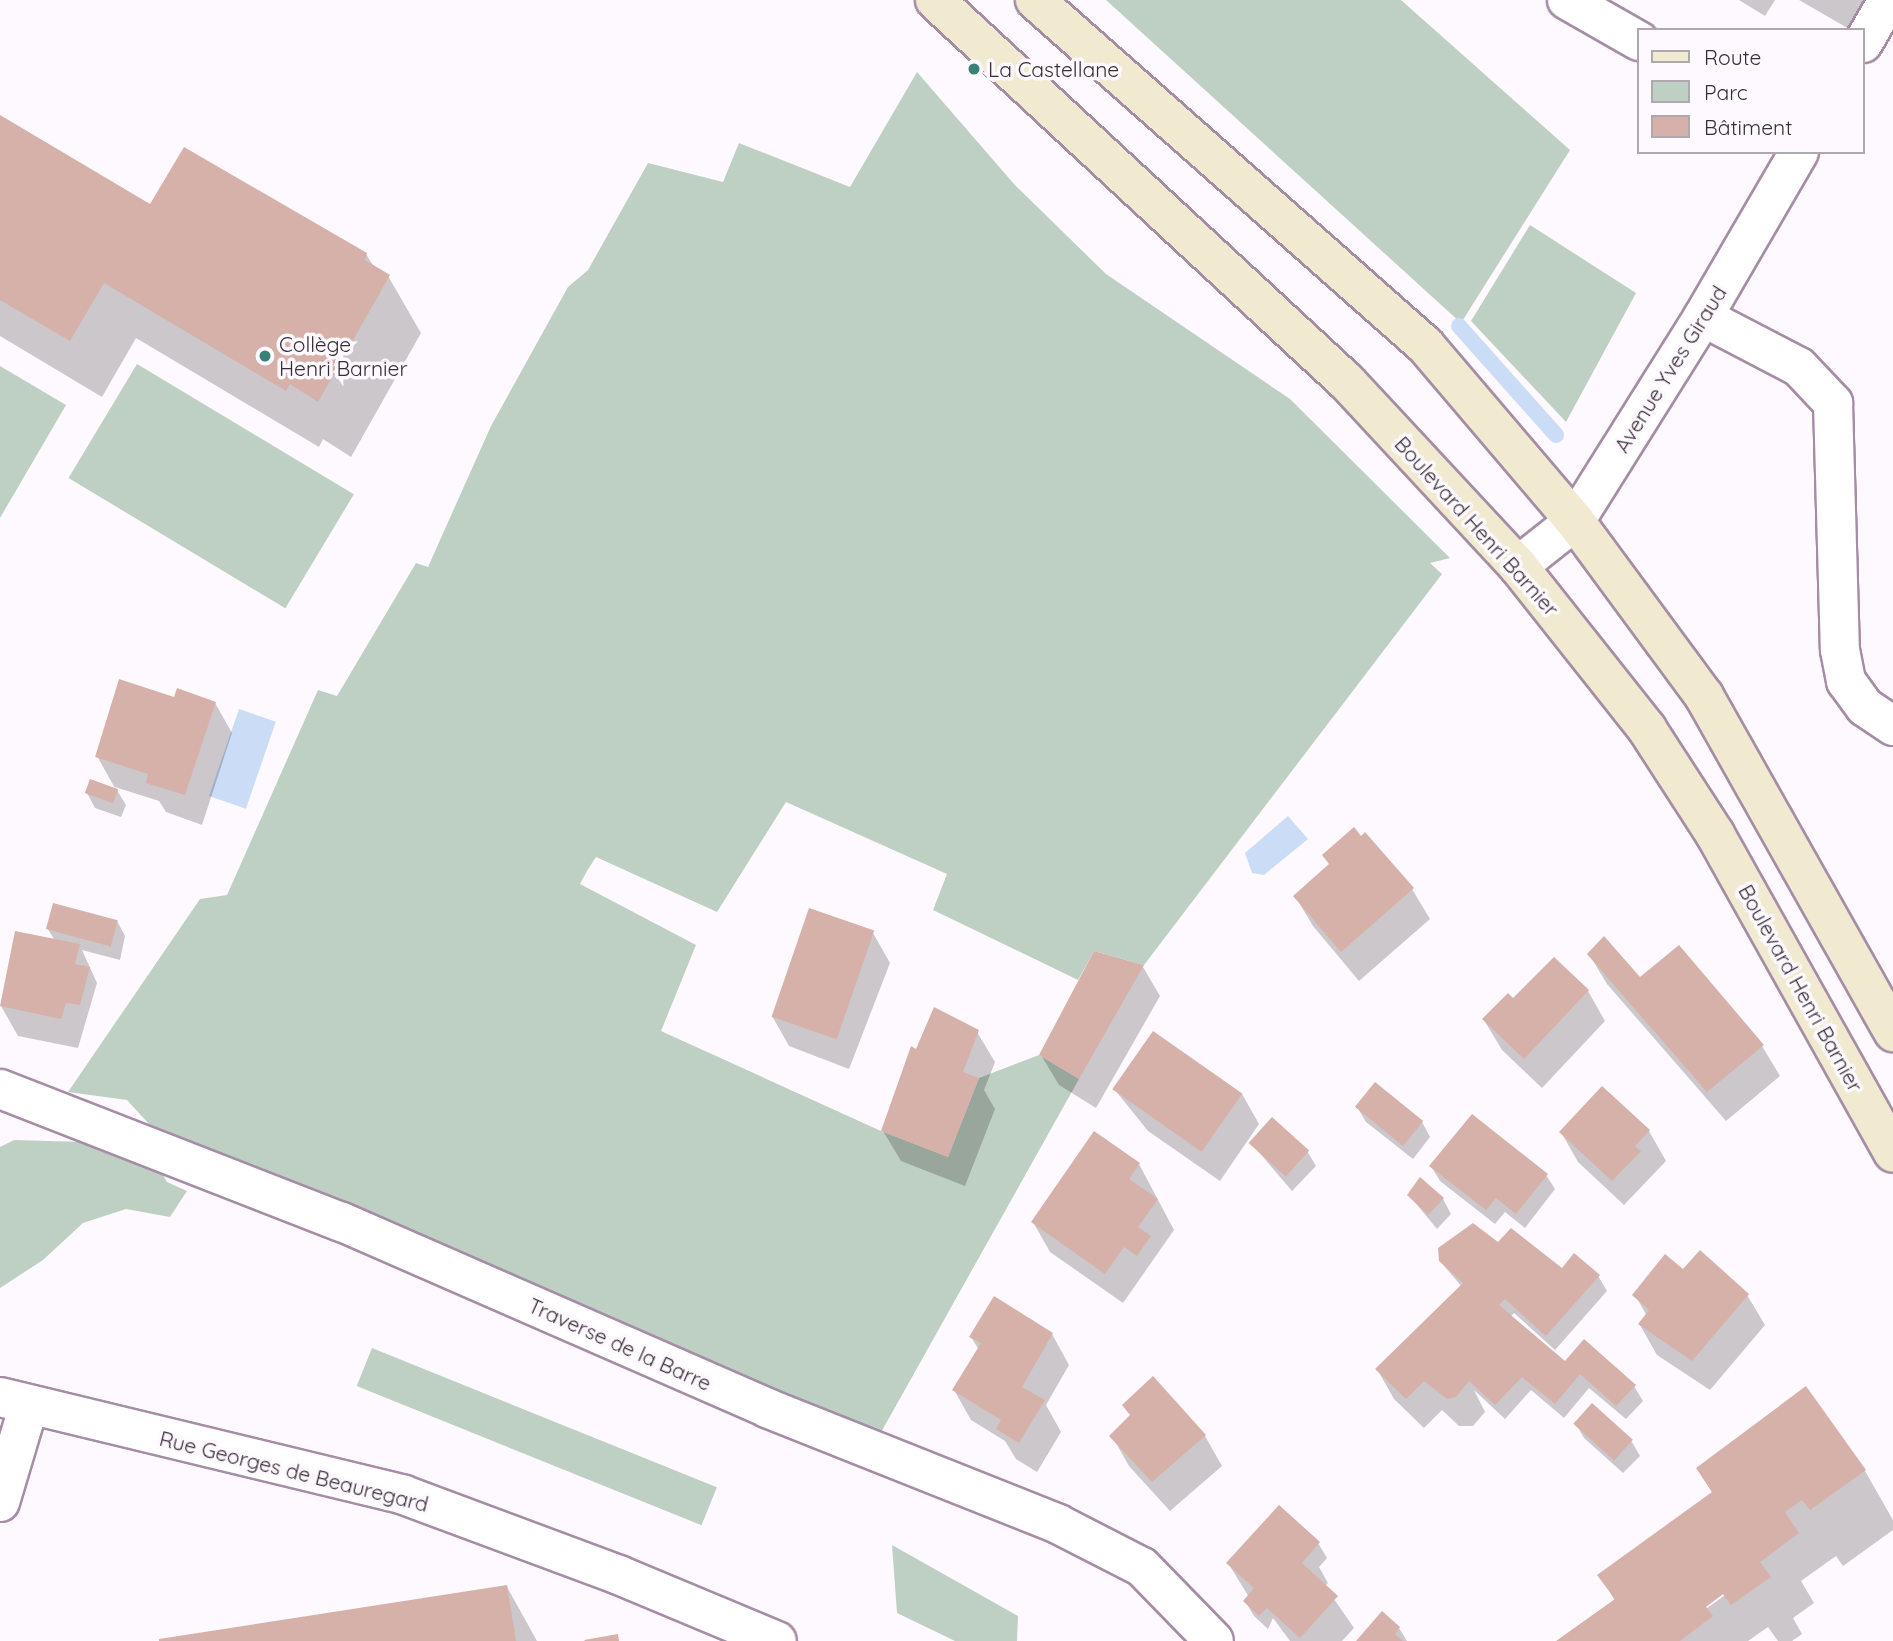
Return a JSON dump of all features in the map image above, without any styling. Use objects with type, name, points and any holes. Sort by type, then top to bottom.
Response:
[{"type":"main road","name":"Boulevard Henri Barnier","points":[[935,0],[1347,382],[1518,566],[1647,729],[1715,834],[1893,1153]]},
{"type":"main road","points":[[1035,0],[1425,345],[1575,521],[1704,696],[1893,1032]]},
{"type":"street","points":[[1567,0],[1638,40]]},
{"type":"street","points":[[1865,40],[1888,0]]},
{"type":"street","name":"Avenue Yves Giraud","points":[[1518,566],[1575,521],[1703,317],[1798,154]]},
{"type":"street","points":[[1703,317],[1800,367],[1833,403],[1840,650],[1846,681],[1865,707],[1893,726]]},
{"type":"street","name":"Traverse de la Barre","points":[[0,1089],[342,1222],[766,1408],[1058,1524],[1142,1567],[1214,1641]]},
{"type":"street","points":[[0,1502],[15,1401]]},
{"type":"street","name":"Rue Georges de Beauregard","points":[[15,1401],[404,1495],[619,1575],[777,1641]]},
{"type":"green space","points":[[1106,0],[1401,0],[1570,150],[1461,323]]},
{"type":"green space","points":[[917,72],[1014,184],[1106,274],[1290,399],[1450,558],[1430,563],[1442,574],[1144,965],[1094,951],[1078,980],[933,910],[947,874],[786,802],[717,912],[596,857],[580,884],[696,945],[661,1031],[881,1131],[948,1157],[979,1078],[1039,1055],[1079,1079],[879,1436],[149,1124],[127,1100],[68,1092],[200,899],[227,895],[318,690],[337,696],[416,563],[428,567],[491,426],[568,287],[588,270],[648,163],[723,182],[739,143],[850,187]]},
{"type":"green space","points":[[1530,225],[1636,293],[1566,422],[1471,321]]},
{"type":"green space","points":[[137,364],[354,494],[285,608],[68,478]]},
{"type":"green space","points":[[0,366],[66,405],[0,518]]},
{"type":"green space","points":[[14,1140],[83,1142],[163,1175],[167,1182],[187,1191],[170,1217],[126,1209],[83,1223],[43,1260],[0,1288],[0,1147]]},
{"type":"green space","points":[[372,1348],[717,1487],[702,1525],[357,1386]]},
{"type":"green space","points":[[892,1545],[1018,1616],[1017,1641],[955,1641],[897,1613]]},
{"type":"water","points":[[239,709],[276,722],[246,809],[209,796]]},
{"type":"water","points":[[1288,816],[1308,839],[1264,875],[1252,873],[1245,853]]},
{"type":"building","points":[[0,115],[150,204],[184,147],[367,253],[365,260],[390,275],[318,402],[290,384],[286,391],[104,283],[70,341],[0,300]]},
{"type":"building","points":[[119,679],[174,697],[177,688],[216,702],[185,795],[146,783],[148,774],[95,757]]},
{"type":"building","points":[[90,779],[118,789],[113,803],[85,793]]},
{"type":"building","points":[[1354,827],[1361,836],[1365,832],[1414,888],[1341,952],[1293,896],[1329,864],[1322,855]]},
{"type":"building","points":[[53,903],[118,920],[111,946],[46,929]]},
{"type":"building","points":[[809,908],[874,930],[837,1039],[772,1017]]},
{"type":"building","points":[[15,931],[80,944],[75,964],[90,967],[80,1005],[66,1003],[61,1019],[0,1006]]},
{"type":"building","points":[[1604,936],[1640,977],[1679,945],[1764,1045],[1707,1092],[1587,954]]},
{"type":"building","points":[[1094,951],[1144,965],[1079,1079],[1039,1055]]},
{"type":"building","points":[[1554,957],[1589,990],[1524,1059],[1482,1019],[1508,993],[1513,998]]},
{"type":"building","points":[[934,1007],[979,1030],[963,1072],[979,1078],[948,1157],[881,1131],[911,1046],[916,1049]]},
{"type":"building","points":[[1153,1031],[1242,1094],[1202,1152],[1112,1089]]},
{"type":"building","points":[[1375,1082],[1423,1121],[1403,1146],[1355,1107]]},
{"type":"building","points":[[1602,1086],[1650,1130],[1635,1146],[1641,1151],[1612,1181],[1559,1132]]},
{"type":"building","points":[[1472,1114],[1548,1174],[1516,1214],[1496,1198],[1486,1210],[1429,1166]]},
{"type":"building","points":[[1272,1117],[1309,1150],[1286,1176],[1249,1143]]},
{"type":"building","points":[[1094,1131],[1140,1163],[1129,1179],[1158,1199],[1138,1227],[1151,1236],[1137,1256],[1124,1247],[1105,1274],[1031,1222]]},
{"type":"building","points":[[1420,1177],[1444,1198],[1428,1215],[1407,1195]]},
{"type":"building","points":[[1473,1223],[1498,1242],[1511,1228],[1562,1268],[1574,1253],[1600,1275],[1546,1336],[1505,1299],[1499,1305],[1565,1361],[1584,1339],[1636,1385],[1616,1406],[1580,1374],[1555,1404],[1522,1377],[1495,1405],[1469,1381],[1456,1397],[1447,1399],[1424,1381],[1406,1399],[1375,1369],[1463,1283],[1439,1261],[1438,1248]]},
{"type":"building","points":[[1700,1250],[1749,1294],[1692,1361],[1638,1324],[1649,1310],[1632,1295],[1665,1254],[1683,1269]]},
{"type":"building","points":[[994,1296],[1053,1333],[1022,1387],[1045,1400],[1019,1443],[996,1429],[1001,1420],[952,1390],[981,1343],[969,1337]]},
{"type":"building","points":[[1153,1376],[1206,1435],[1152,1482],[1109,1436],[1130,1415],[1122,1405]]},
{"type":"building","points":[[1806,1386],[1866,1470],[1810,1510],[1802,1500],[1785,1512],[1799,1533],[1760,1562],[1771,1577],[1731,1605],[1723,1594],[1706,1607],[1713,1616],[1680,1641],[1556,1641],[1615,1599],[1597,1575],[1712,1492],[1696,1468]]},
{"type":"building","points":[[1592,1403],[1633,1440],[1614,1461],[1573,1424]]},
{"type":"building","points":[[1279,1505],[1320,1542],[1302,1563],[1338,1596],[1300,1638],[1267,1608],[1259,1616],[1243,1601],[1254,1588],[1226,1563]]},
{"type":"building","points":[[507,1585],[516,1641],[159,1641],[159,1639]]},
{"type":"building","points":[[1382,1611],[1400,1627],[1395,1634],[1403,1641],[1356,1641]]},
{"type":"building","points":[[618,1634],[619,1641],[584,1640]]},
{"type":"waterway","points":[[1459,326],[1556,435]]},
{"type":"place","name":"La Castellane","points":[[974,69]]},
{"type":"place","name":"Collège Henri Barnier","points":[[265,356]]}]
